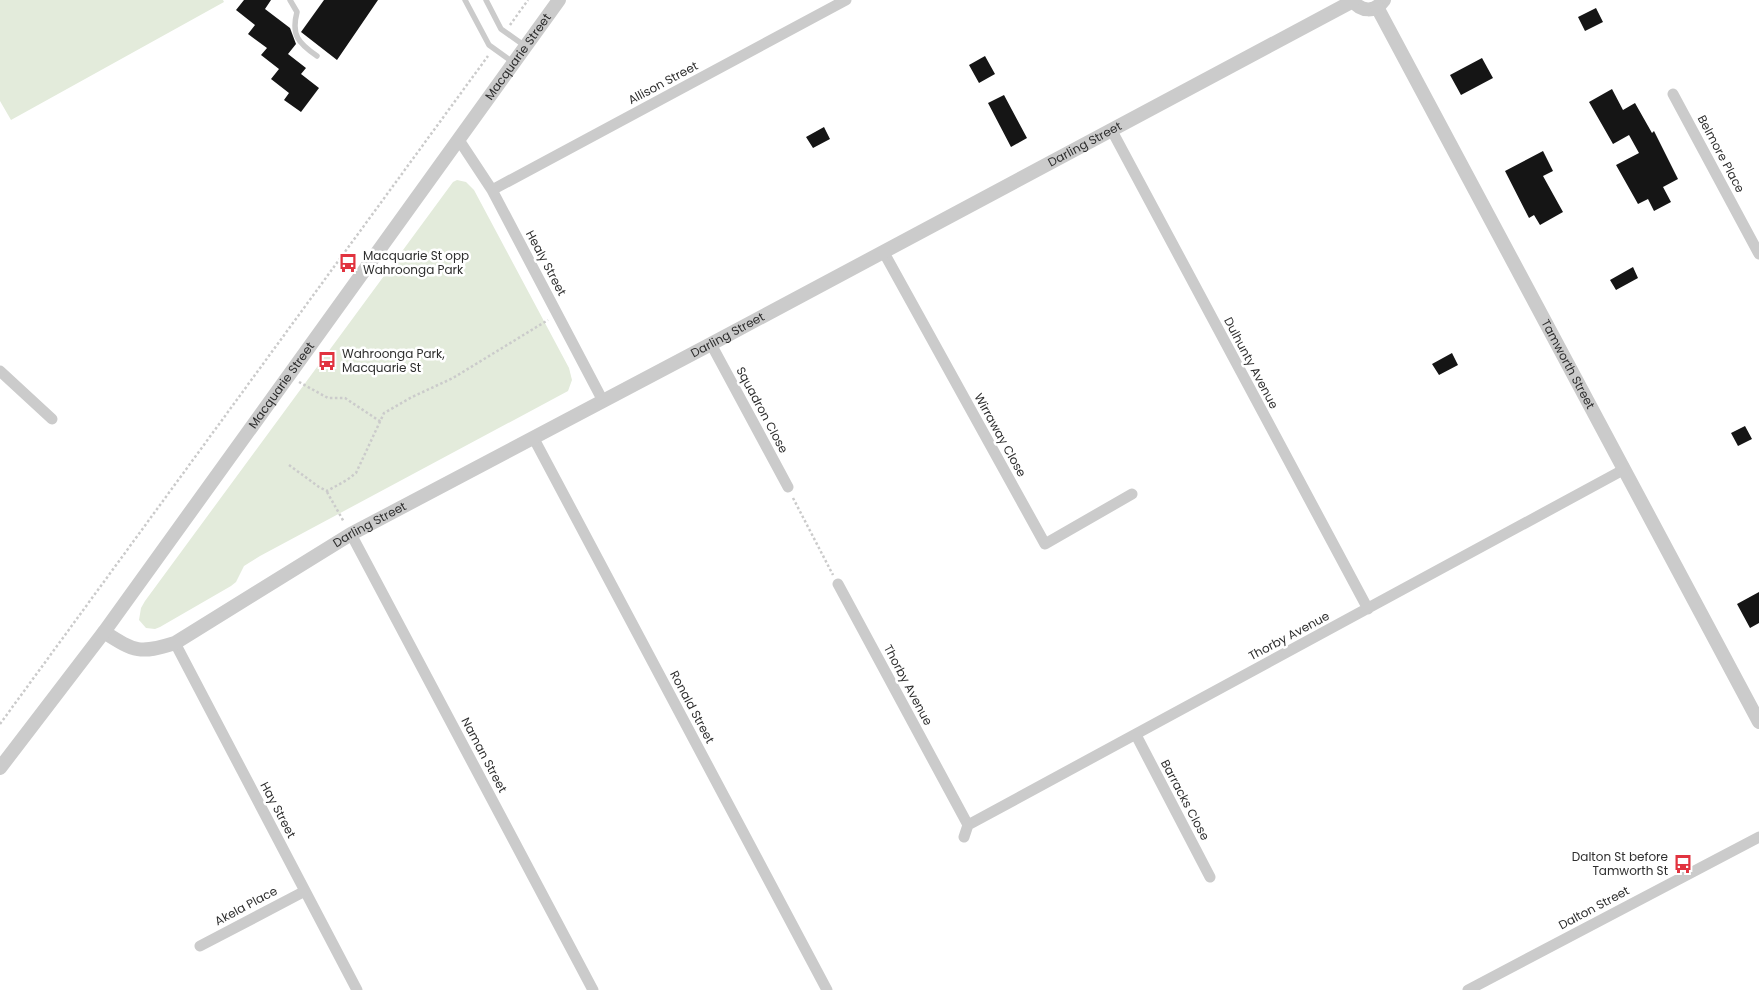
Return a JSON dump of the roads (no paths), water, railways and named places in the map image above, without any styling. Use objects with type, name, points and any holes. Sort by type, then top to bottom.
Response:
[{"type":"street","name":"Macquarie Street","points":[[0,768],[104,632],[559,0]]},
{"type":"street","name":"Allison Street","points":[[492,190],[846,0]]},
{"type":"street","points":[[1352,0],[1356,5],[1366,10],[1380,4]]},
{"type":"street","name":"Darling Street","points":[[104,632],[124,645],[138,650],[152,650],[174,643],[351,534],[711,344],[1352,0]]},
{"type":"street","name":"Tamworth Street","points":[[1380,4],[1623,470],[1759,722]]},
{"type":"street","name":"Belmore Place","points":[[1673,94],[1759,254]]},
{"type":"street","name":"Dulhunty Avenue","points":[[1111,129],[1368,609]]},
{"type":"street","name":"Healy Street","points":[[459,140],[492,190],[603,401]]},
{"type":"street","name":"Wirraway Close","points":[[883,251],[1045,544],[1132,494]]},
{"type":"street","name":"Squadron Close","points":[[711,344],[788,488]]},
{"type":"street","points":[[0,371],[52,419]]},
{"type":"street","name":"Ronald Street","points":[[533,437],[827,990]]},
{"type":"street","name":"Thorby Avenue","points":[[838,584],[968,825],[1623,470]]},
{"type":"street","name":"Naman Street","points":[[351,534],[593,990]]},
{"type":"street","name":"Hay Street","points":[[174,643],[357,990]]},
{"type":"street","name":"Barracks Close","points":[[1136,735],[1210,877]]},
{"type":"street","points":[[964,837],[968,825]]},
{"type":"street","name":"Dalton Street","points":[[1468,990],[1759,837]]},
{"type":"street","name":"Akela Place","points":[[200,946],[305,891]]},
{"type":"lane","points":[[290,0],[297,12],[293,26],[301,45],[317,56]]},
{"type":"lane","points":[[465,0],[489,45],[514,63]]},
{"type":"lane","points":[[486,0],[501,29],[526,46]]},
{"type":"place","name":"Macquarie St opp Wahroonga Park","points":[[348,263]]},
{"type":"place","name":"Wahroonga Park, Macquarie St","points":[[327,361]]},
{"type":"place","name":"Dalton St before Tamworth St","points":[[1683,864]]}]
